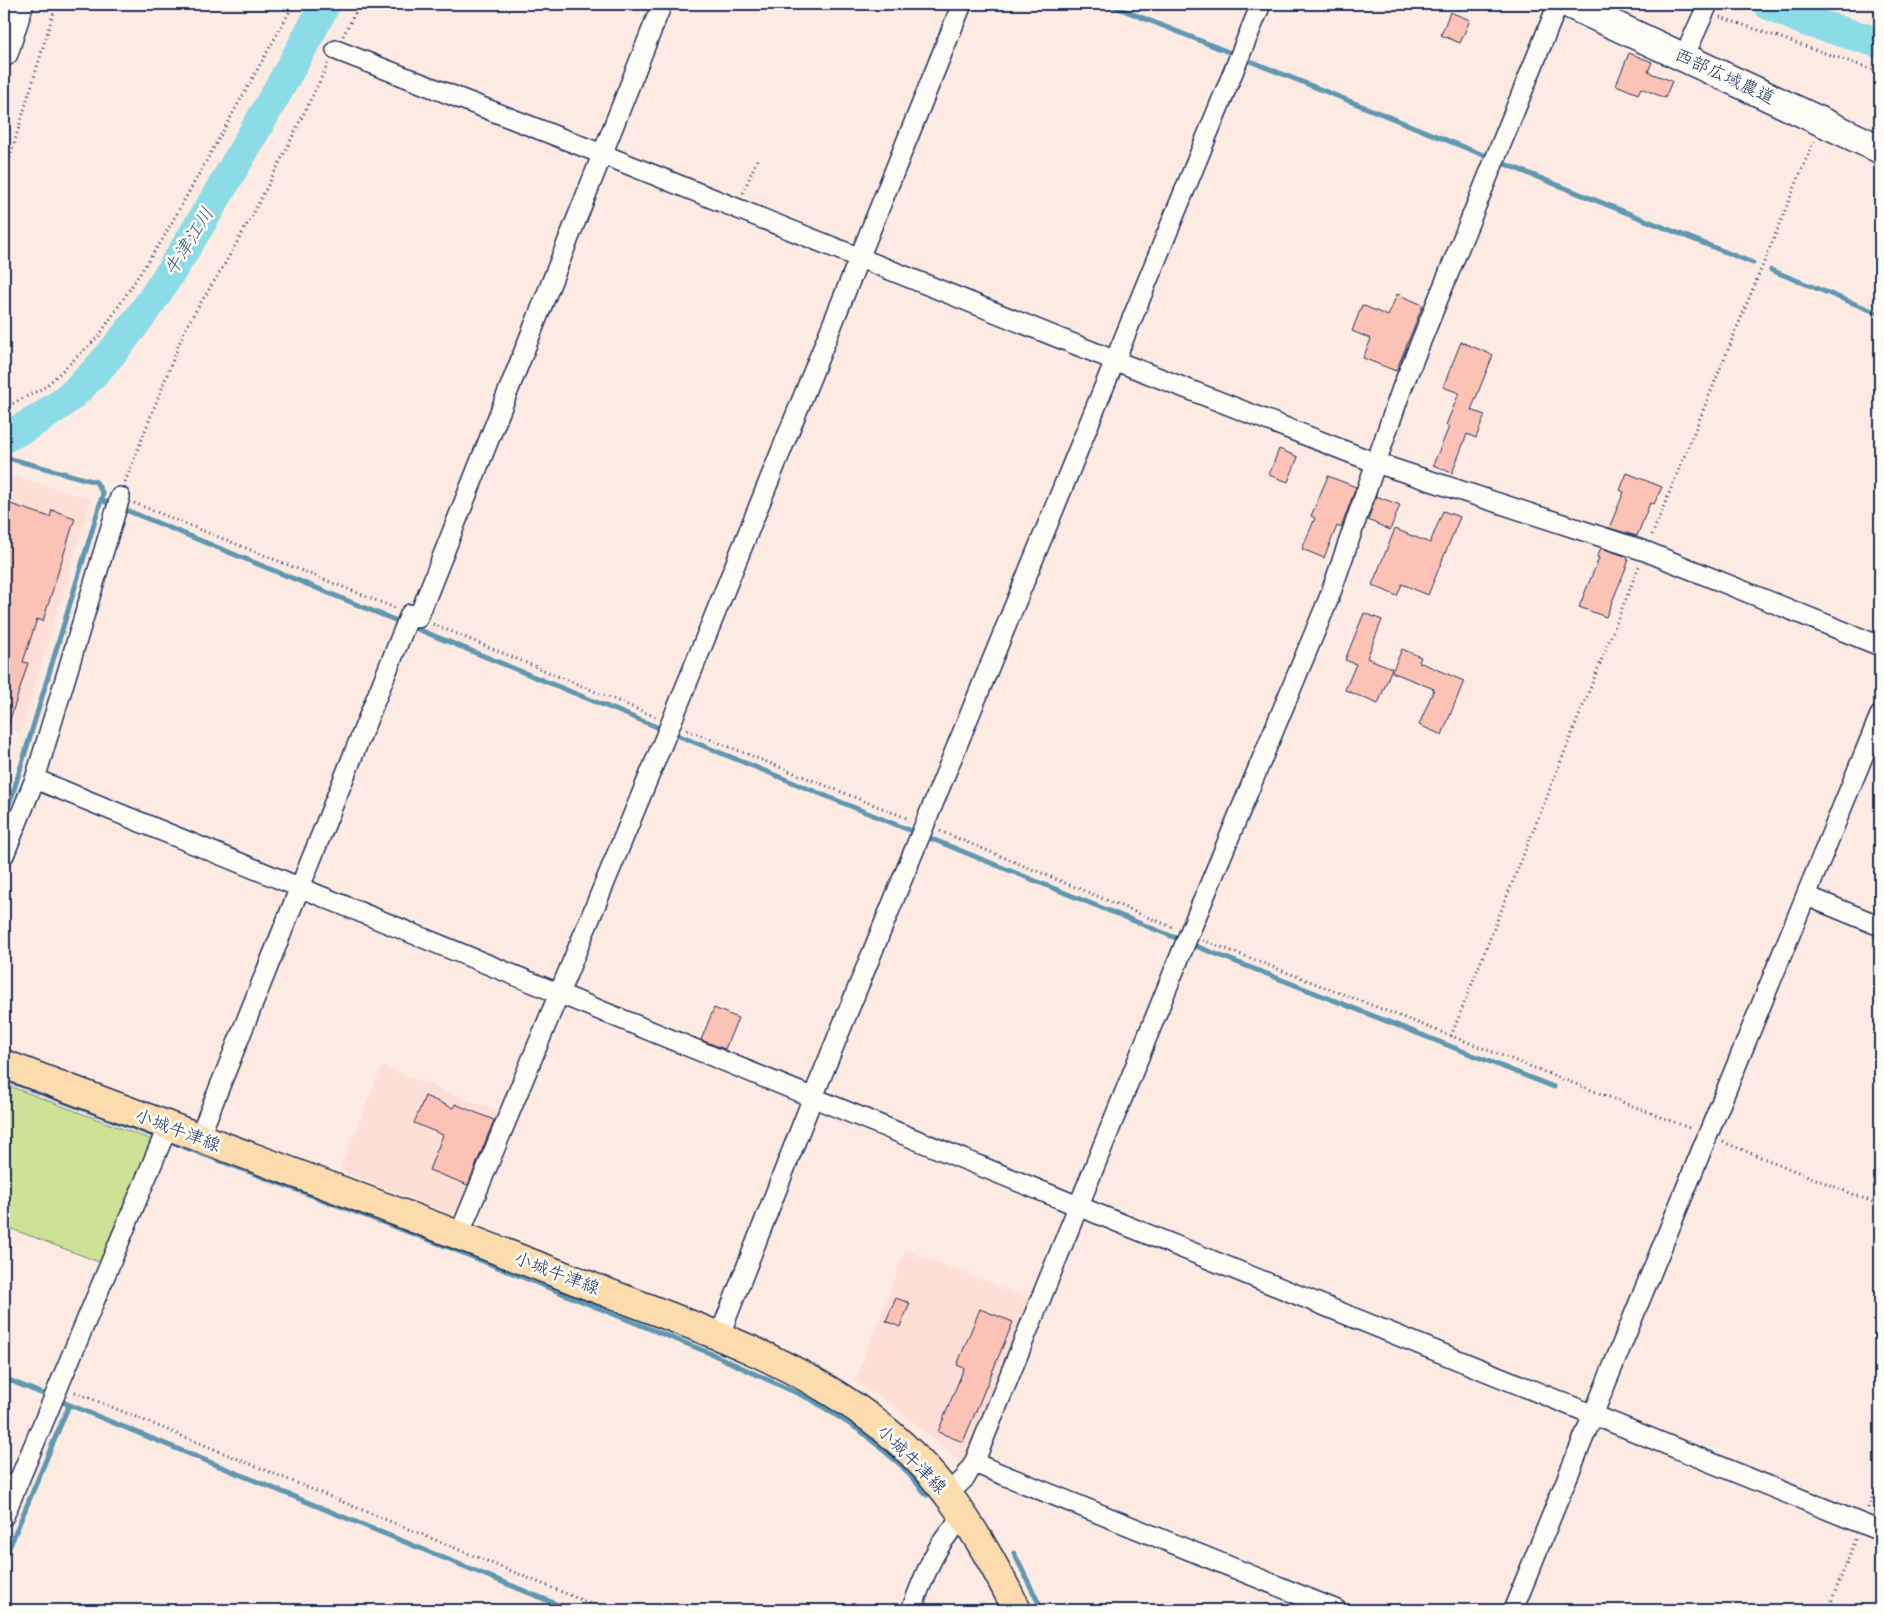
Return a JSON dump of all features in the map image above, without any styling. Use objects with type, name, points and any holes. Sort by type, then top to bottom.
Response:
[{"type":"main road","name":"小城牛津線","points":[[4,1064],[164,1136],[199,1138],[460,1235],[719,1337],[785,1366],[829,1390],[861,1411],[899,1442],[923,1465],[965,1516],[994,1564],[1017,1610]]},
{"type":"street","points":[[4,52],[18,4]]},
{"type":"street","points":[[199,1138],[662,4]]},
{"type":"street","points":[[460,1235],[558,993],[671,723],[962,4]]},
{"type":"street","points":[[719,1337],[812,1097],[1116,361],[1261,4]]},
{"type":"street","points":[[948,1494],[965,1478],[974,1463],[1189,934],[1329,598],[1402,388],[1558,4]]},
{"type":"street","name":"西部広域農道","points":[[1569,4],[1880,149]]},
{"type":"street","points":[[1684,57],[1706,8]]},
{"type":"street","points":[[336,50],[738,208],[1116,361],[1376,463],[1645,551],[1880,646]]},
{"type":"street","points":[[4,855],[35,778],[117,505]]},
{"type":"street","points":[[1513,1610],[1880,716]]},
{"type":"street","points":[[35,778],[1078,1206],[1880,1531]]},
{"type":"street","points":[[1807,896],[1880,926]]},
{"type":"street","points":[[4,1516],[164,1136]]},
{"type":"street","points":[[974,1463],[1337,1610]]},
{"type":"street","points":[[911,1610],[932,1556],[953,1527],[965,1516]]},
{"type":"path","points":[[4,177],[56,4]]},
{"type":"path","points":[[4,408],[45,387],[99,336],[162,240],[293,5],[284,4]]},
{"type":"path","points":[[117,505],[183,334],[250,219],[360,4]]},
{"type":"path","points":[[1869,4],[1880,8]]},
{"type":"path","points":[[1706,8],[1880,72]]},
{"type":"path","points":[[1451,1036],[1645,551],[1822,121]]},
{"type":"path","points":[[738,208],[758,157]]},
{"type":"path","points":[[1189,934],[1880,1204]]},
{"type":"path","points":[[55,1395],[606,1610]]},
{"type":"path","points":[[1828,1610],[1880,1478]]},
{"type":"shaded area","points":[[4,473],[91,499],[21,733],[4,727]]},
{"type":"shaded area","points":[[382,1066],[504,1114],[462,1219],[340,1170]]},
{"type":"shaded area","points":[[906,1250],[1030,1299],[963,1463],[892,1405],[855,1381]]},
{"type":"green space","points":[[4,1084],[152,1140],[102,1263],[4,1226]]},
{"type":"building","points":[[1450,12],[1470,20],[1460,43],[1441,35]]},
{"type":"building","points":[[1629,53],[1652,62],[1648,72],[1672,81],[1665,98],[1641,88],[1638,94],[1616,85]]},
{"type":"building","points":[[1397,294],[1423,305],[1396,371],[1363,358],[1371,339],[1352,331],[1362,305],[1388,316]]},
{"type":"building","points":[[1461,342],[1493,355],[1471,410],[1485,415],[1476,438],[1467,434],[1452,473],[1433,465],[1449,427],[1446,425],[1459,393],[1443,387]]},
{"type":"building","points":[[1279,449],[1298,457],[1288,482],[1269,475]]},
{"type":"building","points":[[1627,473],[1662,487],[1654,504],[1650,503],[1637,536],[1609,528],[1624,492],[1620,490]]},
{"type":"building","points":[[1328,476],[1356,487],[1341,528],[1337,526],[1324,558],[1302,549],[1315,518],[1311,516]]},
{"type":"building","points":[[1376,496],[1400,505],[1390,530],[1368,520]]},
{"type":"building","points":[[4,502],[50,517],[52,510],[75,518],[43,621],[37,619],[23,662],[28,663],[7,729],[4,729]]},
{"type":"building","points":[[1443,511],[1460,517],[1428,595],[1402,584],[1397,596],[1372,585],[1395,529],[1430,543]]},
{"type":"building","points":[[1601,548],[1628,557],[1627,560],[1629,560],[1606,617],[1579,607],[1599,558],[1597,557]]},
{"type":"building","points":[[1364,613],[1382,620],[1367,658],[1392,668],[1378,704],[1345,690],[1356,664],[1345,660]]},
{"type":"building","points":[[1402,649],[1421,657],[1419,662],[1464,681],[1442,735],[1419,725],[1434,689],[1392,672]]},
{"type":"building","points":[[714,1008],[738,1018],[725,1049],[701,1040]]},
{"type":"building","points":[[425,1096],[453,1108],[455,1104],[494,1120],[468,1185],[429,1170],[443,1135],[414,1123]]},
{"type":"building","points":[[896,1298],[910,1303],[900,1327],[886,1321]]},
{"type":"building","points":[[980,1309],[1013,1322],[963,1442],[938,1432],[964,1368],[957,1365]]},
{"type":"waterway","name":"牛津江川","points":[[4,438],[40,418],[74,393],[98,369],[141,316],[179,259],[231,172],[325,4]]},
{"type":"waterway","points":[[1108,4],[1231,53]]},
{"type":"waterway","name":"牛津江川","points":[[1768,4],[1806,21],[1880,43]]},
{"type":"waterway","points":[[1250,61],[1486,156]]},
{"type":"waterway","points":[[1500,162],[1753,263]]},
{"type":"waterway","points":[[1771,270],[1880,314]]},
{"type":"waterway","points":[[4,457],[96,482],[103,494],[13,793],[4,816]]},
{"type":"waterway","points":[[101,500],[113,505]]},
{"type":"waterway","points":[[121,508],[402,623]]},
{"type":"waterway","points":[[410,626],[662,729]]},
{"type":"waterway","points":[[672,733],[914,832]]},
{"type":"waterway","points":[[927,837],[1176,938]]},
{"type":"waterway","points":[[1193,945],[1554,1087]]},
{"type":"waterway","points":[[4,1079],[453,1249],[712,1354],[812,1400],[862,1432],[902,1466],[927,1495]]},
{"type":"waterway","points":[[4,1378],[571,1610]]},
{"type":"waterway","points":[[4,1560],[69,1405]]},
{"type":"waterway","points":[[1014,1553],[1042,1610]]}]
